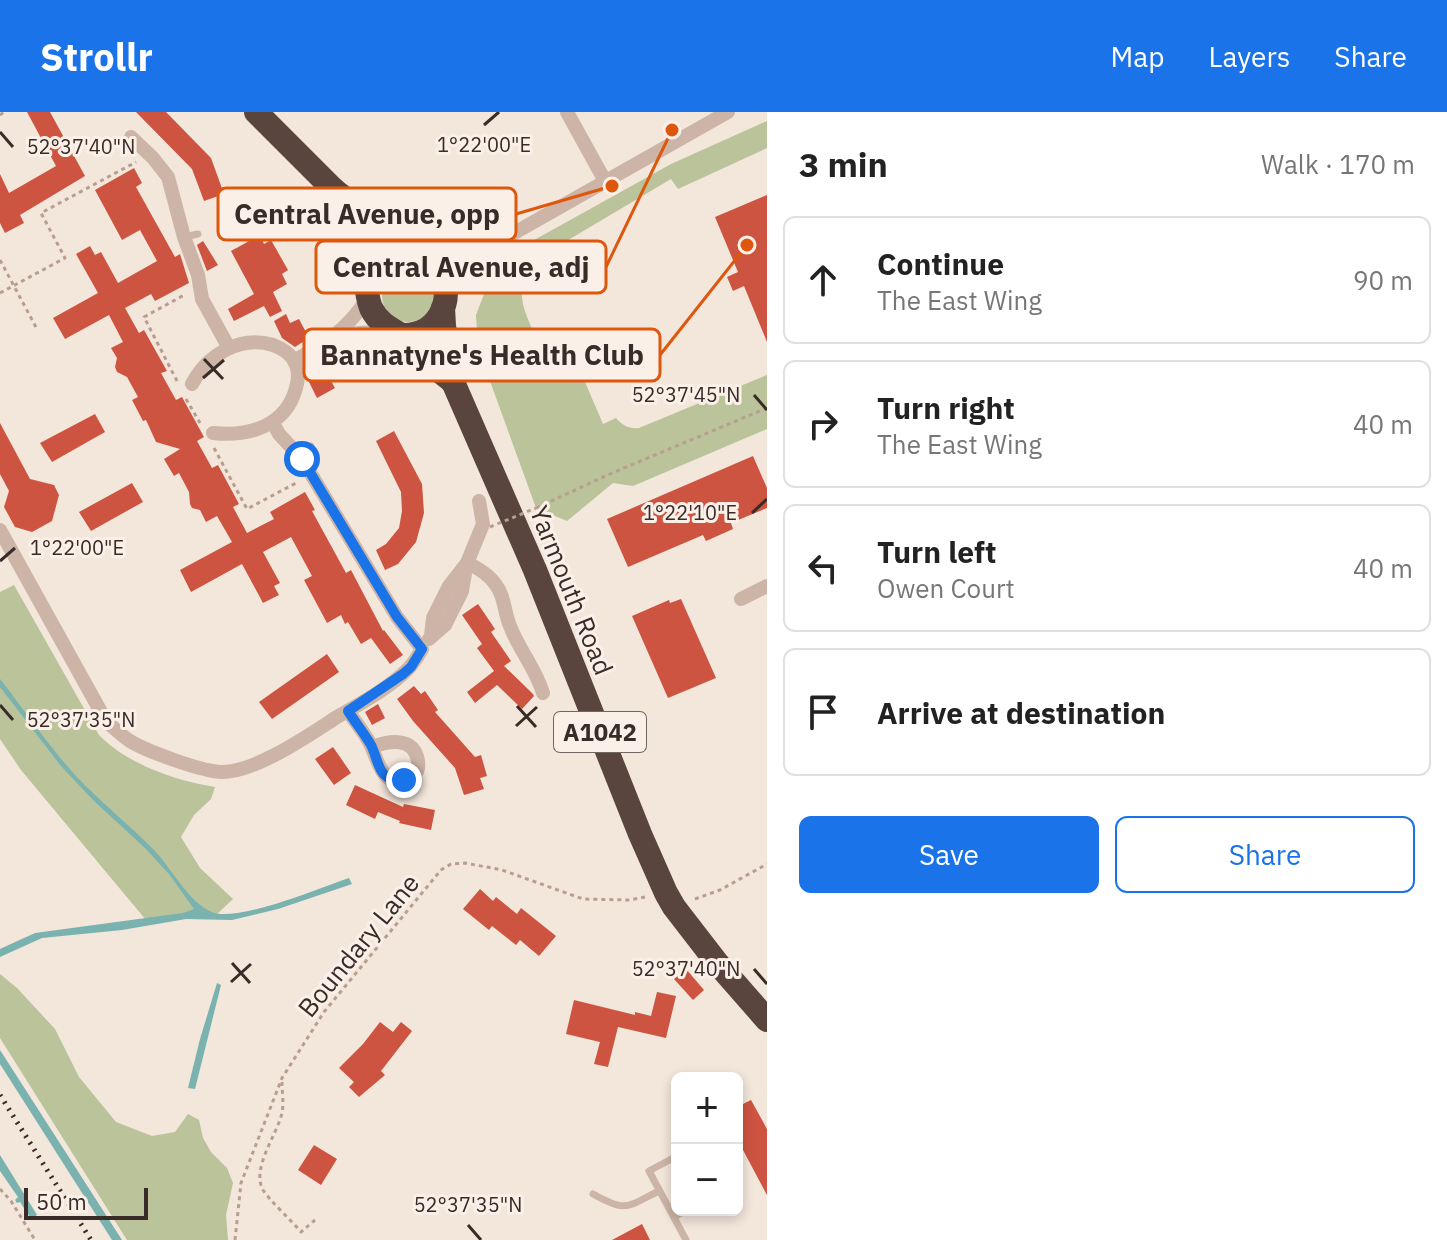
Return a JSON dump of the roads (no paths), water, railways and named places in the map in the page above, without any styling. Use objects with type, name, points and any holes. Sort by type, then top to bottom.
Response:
[{"type":"highway","name":"Yarmouth Road","points":[[256,112],[334,190],[361,211],[384,238],[415,258],[431,264],[438,272],[443,282],[444,326],[453,382],[535,570],[640,834],[670,900],[718,964],[767,1020]]},
{"type":"highway","name":"Yarmouth Road","points":[[334,190],[362,251],[368,293],[376,316],[418,346],[437,369],[453,382]]},
{"type":"highway","points":[[368,293],[370,277],[382,264],[397,257],[415,258]]},
{"type":"highway","points":[[398,333],[413,335],[428,329],[437,320],[444,304]]},
{"type":"street","points":[[567,112],[605,181]]},
{"type":"street","points":[[415,258],[479,253],[728,112]]},
{"type":"street","points":[[131,137],[168,177],[191,235],[202,299],[229,348]]},
{"type":"street","points":[[444,304],[479,253]]},
{"type":"street","points":[[294,361],[347,326],[368,293]]},
{"type":"street","points":[[331,339],[350,334],[398,333]]},
{"type":"street","points":[[186,385],[203,367],[229,348],[244,342],[278,347],[288,352],[294,361],[298,373],[294,395],[273,423],[238,434],[210,437]]},
{"type":"street","points":[[273,423],[311,475],[397,617],[427,642]]},
{"type":"street","points":[[0,530],[106,721],[117,732],[144,748],[202,769],[223,772],[276,755],[370,697],[411,667],[427,642],[445,625],[462,591],[467,563],[483,524],[479,501]]},
{"type":"street","points":[[467,563],[487,574],[498,586],[509,624],[543,693]]},
{"type":"street","points":[[741,599],[767,586]]},
{"type":"street","points":[[348,711],[372,747]]},
{"type":"lane","points":[[294,450],[311,446]]},
{"type":"lane","points":[[671,1159],[649,1171],[686,1240]]},
{"type":"lane","points":[[593,1194],[612,1205],[623,1207],[659,1191]]},
{"type":"water","points":[[0,679],[75,775],[155,851],[201,906],[220,914],[250,911],[349,878],[352,884],[278,909],[232,920],[186,919],[122,930],[42,938],[0,957],[0,949],[35,933],[194,909],[169,874],[145,848],[61,766],[0,687]]},
{"type":"water","points":[[217,983],[221,985],[195,1089],[188,1088],[200,1039]]},
{"type":"water","points":[[0,1050],[122,1240],[112,1240],[0,1064]]},
{"type":"water","points":[[0,1155],[37,1215],[31,1219],[20,1202],[15,1200],[18,1197],[0,1171]]},
{"type":"railway","points":[[0,1095],[91,1240]]},
{"type":"place","name":"Central Avenue, adj","points":[[672,130]]},
{"type":"place","name":"Central Avenue, opp","points":[[612,186]]},
{"type":"place","name":"Bannatyne's Health Club","points":[[747,245]]}]
